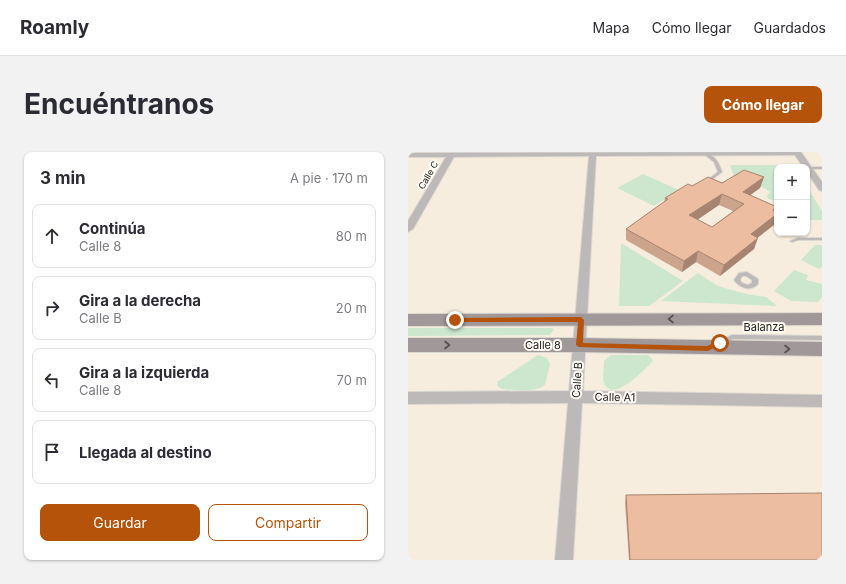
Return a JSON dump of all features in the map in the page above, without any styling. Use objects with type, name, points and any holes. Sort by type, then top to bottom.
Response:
[{"type":"street","points":[[408,155],[453,153],[798,153],[806,164]]},
{"type":"street","name":"Calle C","points":[[408,229],[453,153]]},
{"type":"street","name":"Calle B","points":[[564,560],[593,153]]},
{"type":"street","points":[[810,170],[822,188]]},
{"type":"street","points":[[408,320],[822,319]]},
{"type":"street","name":"Calle 8","points":[[408,345],[579,345],[822,349]]},
{"type":"street","name":"Calle A1","points":[[408,398],[576,397],[822,401]]},
{"type":"lane","points":[[704,184],[720,172],[716,161],[706,154]]},
{"type":"lane","points":[[810,168],[822,168]]},
{"type":"lane","points":[[792,241],[798,239],[822,239]]},
{"type":"lane","points":[[699,319],[720,323],[822,324]]},
{"type":"lane","name":"Balanza","points":[[708,348],[732,338],[822,338]]},
{"type":"shaded area","points":[[408,152],[822,152],[822,560],[408,560]]},
{"type":"green space","points":[[730,165],[774,165],[774,201],[766,197],[770,192],[746,177],[736,182]]},
{"type":"green space","points":[[643,174],[679,190],[654,206],[617,188]]},
{"type":"green space","points":[[810,192],[822,211],[822,220],[810,220]]},
{"type":"green space","points":[[621,243],[683,281],[649,306],[619,306]]},
{"type":"green space","points":[[815,245],[822,245],[822,267],[819,269],[801,260]]},
{"type":"green space","points":[[794,270],[808,275],[806,280],[822,284],[822,297],[818,302],[791,301],[774,291]]},
{"type":"green space","points":[[698,273],[718,286],[746,294],[766,297],[777,306],[661,301]]},
{"type":"green space","points":[[408,328],[554,329],[550,335],[408,336]]},
{"type":"green space","points":[[538,355],[547,358],[550,364],[545,385],[541,388],[530,390],[502,389],[498,387],[497,382]]},
{"type":"green space","points":[[611,355],[648,355],[653,360],[629,383],[614,390],[608,388],[604,383],[603,378],[604,361]]},
{"type":"building","points":[[744,170],[764,177],[743,192],[774,206],[774,216],[751,234],[758,238],[724,265],[698,251],[684,261],[626,229],[668,199],[665,198],[688,184],[692,186],[708,177],[722,183]],"holes":[[[722,194],[744,204],[712,227],[689,215]]]},
{"type":"building","points":[[822,493],[822,560],[630,560],[626,495]]},
{"type":"route","points":[[455,320],[581,320],[579,345],[708,348],[720,343]]}]
